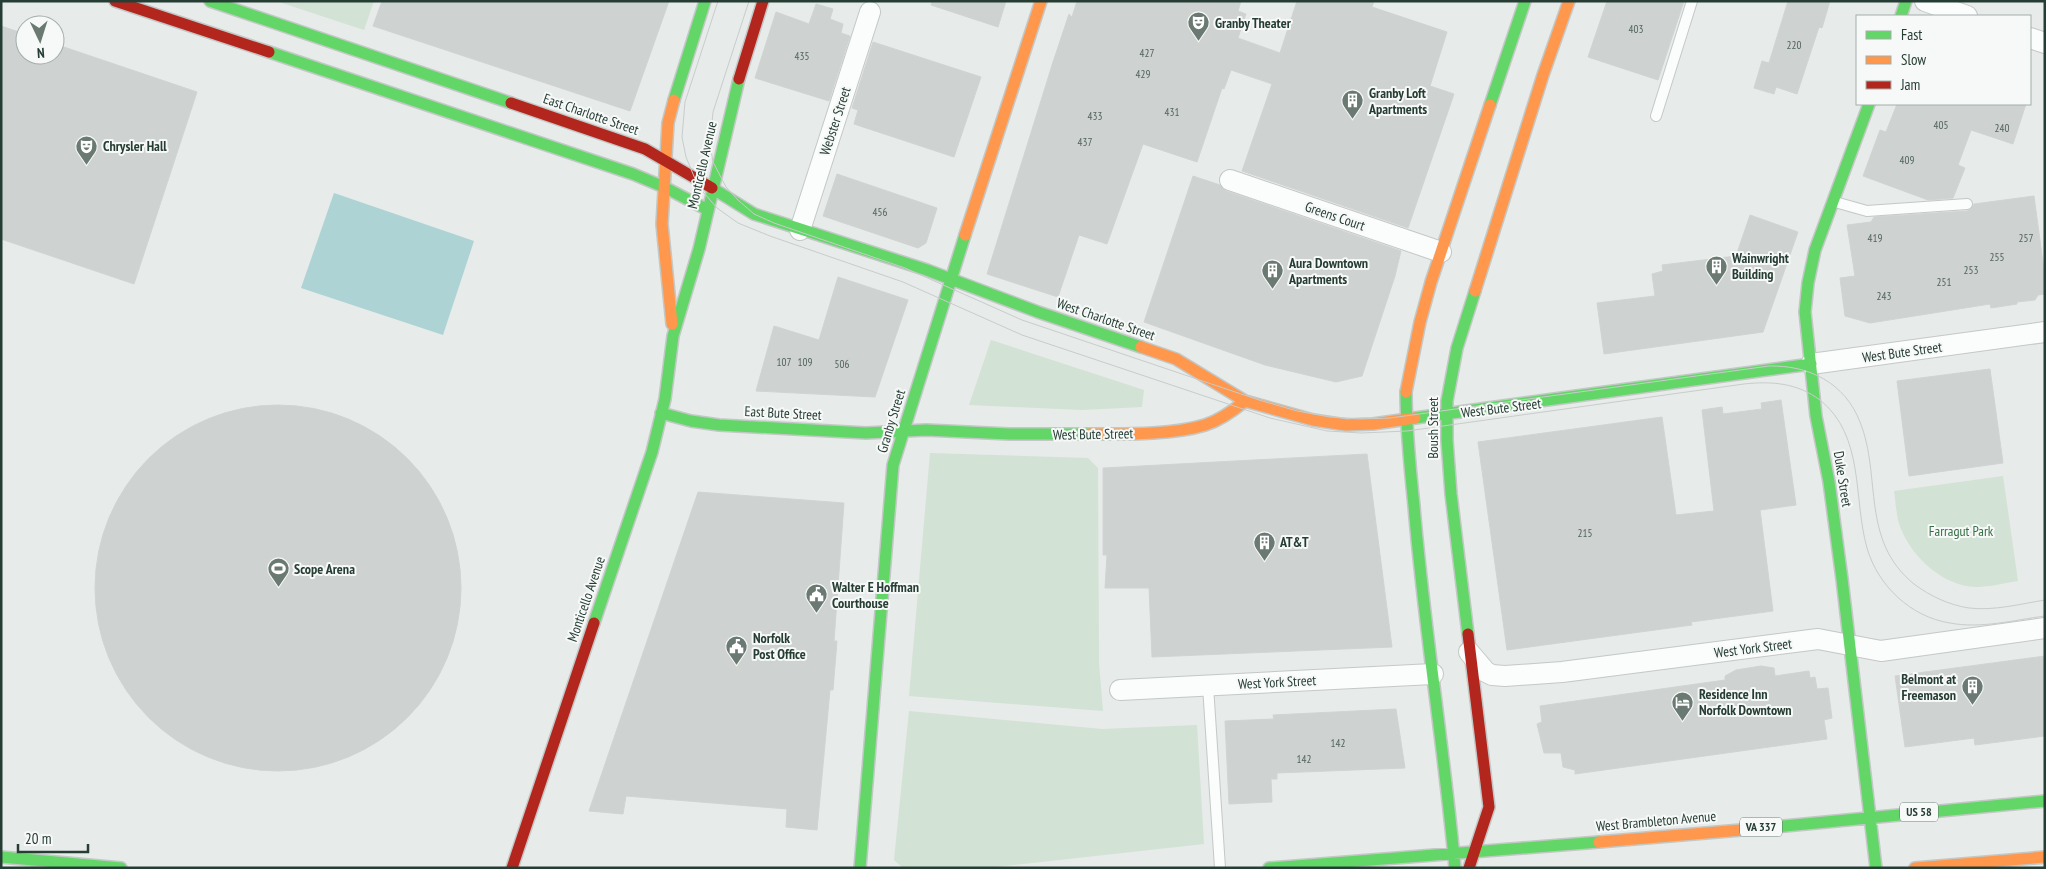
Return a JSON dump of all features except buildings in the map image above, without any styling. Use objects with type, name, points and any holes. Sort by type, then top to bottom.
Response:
[{"type":"street","points":[[115,1],[625,171],[664,187],[708,210]]},
{"type":"street","name":"East Charlotte Street","points":[[210,1],[626,142],[666,159],[744,209],[800,230],[952,279]]},
{"type":"street","name":"Monticello Avenue","points":[[674,336],[662,224],[666,159],[671,107],[705,1]]},
{"type":"street","name":"Monticello Avenue","points":[[512,868],[652,452],[662,413],[674,336],[708,210],[734,94],[763,1]]},
{"type":"street","name":"Granby Street","points":[[860,868],[893,465],[1041,1]]},
{"type":"street","name":"Boush Street","points":[[1455,868],[1418,556],[1406,420],[1406,385],[1424,303],[1525,1]]},
{"type":"street","name":"Boush Street","points":[[1470,868],[1489,807],[1450,486],[1446,415],[1449,388],[1457,348],[1543,75],[1569,1]]},
{"type":"street","points":[[1901,15],[1906,1]]},
{"type":"street","points":[[1925,1],[1964,15]]},
{"type":"street","name":"Webster Street","points":[[800,230],[870,12]]},
{"type":"street","points":[[2031,38],[2045,43]]},
{"type":"street","name":"Duke Street","points":[[1869,105],[1815,250],[1808,283],[1805,312],[1816,416],[1834,513],[1876,868]]},
{"type":"street","name":"Greens Court","points":[[1230,180],[1441,252]]},
{"type":"street","name":"West Charlotte Street","points":[[952,279],[1038,312],[1176,359],[1245,401]]},
{"type":"street","name":"West Bute Street","points":[[904,431],[1042,434],[1164,431],[1194,427],[1220,419],[1230,414],[1245,401],[1294,416],[1330,423],[1360,425],[1446,415],[2045,332]]},
{"type":"street","name":"East Bute Street","points":[[662,413],[691,421],[732,426],[866,432],[904,431]]},
{"type":"street","name":"West York Street","points":[[1469,652],[1483,669],[1492,675],[1562,672],[1818,639],[1881,651],[2045,628]]},
{"type":"street","name":"West York Street","points":[[1120,690],[1433,674]]},
{"type":"street","name":"West Brambleton Avenue","points":[[1269,868],[1454,852],[1652,838],[2045,801]]},
{"type":"street","points":[[1,857],[121,868]]},
{"type":"street","points":[[1915,868],[2045,857]]},
{"type":"lane","points":[[1656,116],[1692,1]]},
{"type":"lane","points":[[1833,202],[1867,211],[1968,204]]},
{"type":"lane","points":[[1208,686],[1220,868]]},
{"type":"green space","points":[[276,1],[374,1],[364,30]]},
{"type":"green space","points":[[991,340],[1144,390],[1142,407],[1082,410],[969,405]]},
{"type":"green space","points":[[930,453],[1088,458],[1098,468],[1099,663],[1103,711],[909,696]]},
{"type":"green space","name":"Farragut Park","points":[[2003,476],[2018,581],[1976,587],[1952,582],[1941,576],[1921,560],[1906,540],[1898,520],[1894,491]]},
{"type":"green space","points":[[909,711],[1102,729],[1197,725],[1204,844],[986,868],[903,868],[894,860]]},
{"type":"water","points":[[334,193],[474,241],[443,335],[301,288]]},
{"type":"tram line","points":[[718,1],[685,102],[682,137],[686,157],[698,186],[717,208],[738,223],[903,282],[1022,335],[1270,418],[1327,431],[1361,433],[1407,431],[1744,384],[1784,384],[1802,390],[1820,400],[1834,415],[1844,431],[1855,469],[1867,548],[1879,575],[1898,598],[1922,614],[1936,620],[1962,625],[1998,623],[2045,616]]},
{"type":"tram line","points":[[749,1],[713,112],[710,144],[713,162],[726,187],[754,214],[774,223],[905,268],[1022,320],[1259,400],[1297,411],[1330,417],[1390,418],[1769,366],[1798,369],[1824,379],[1835,387],[1853,408],[1860,422],[1866,443],[1879,528],[1886,548],[1897,567],[1914,584],[1940,599],[1954,605],[1969,608],[1997,608],[2045,600]]},
{"type":"traffic: fast","points":[[210,1],[511,103]]},
{"type":"traffic: fast","points":[[674,100],[705,1]]},
{"type":"traffic: fast","points":[[1490,105],[1525,1]]},
{"type":"traffic: fast","points":[[1901,15],[1906,1]]},
{"type":"traffic: fast","points":[[269,52],[633,174],[664,187],[708,210]]},
{"type":"traffic: fast","points":[[594,623],[652,452],[665,399],[673,336],[699,249],[739,79]]},
{"type":"traffic: fast","points":[[1869,105],[1815,250],[1808,283],[1805,312],[1816,416],[1829,482],[1842,579],[1870,817]]},
{"type":"traffic: fast","points":[[712,188],[754,214],[927,270],[1038,312],[1141,347]]},
{"type":"traffic: fast","points":[[860,868],[893,465],[965,235]]},
{"type":"traffic: fast","points":[[1468,634],[1451,494],[1447,440],[1447,401],[1457,348],[1475,291]]},
{"type":"traffic: fast","points":[[1415,418],[1811,364]]},
{"type":"traffic: fast","points":[[1406,392],[1408,449],[1418,551],[1455,868]]},
{"type":"traffic: fast","points":[[661,413],[691,421],[719,425],[866,433],[926,430],[1009,434],[1089,434]]},
{"type":"traffic: fast","points":[[1753,829],[2045,801]]},
{"type":"traffic: fast","points":[[1870,817],[1876,868]]},
{"type":"traffic: fast","points":[[1269,868],[1599,842]]},
{"type":"traffic: fast","points":[[1,857],[121,868]]},
{"type":"traffic: slow","points":[[965,235],[1041,1]]},
{"type":"traffic: slow","points":[[1475,291],[1543,75],[1569,1]]},
{"type":"traffic: slow","points":[[672,324],[662,224],[668,123],[674,100]]},
{"type":"traffic: slow","points":[[1406,392],[1420,322],[1431,282],[1490,105]]},
{"type":"traffic: slow","points":[[1141,347],[1176,359],[1245,401],[1313,420],[1346,425],[1373,424],[1415,418]]},
{"type":"traffic: slow","points":[[1089,434],[1178,431],[1216,421],[1245,401]]},
{"type":"traffic: slow","points":[[1599,842],[1753,829]]},
{"type":"traffic: slow","points":[[1915,868],[2045,857]]},
{"type":"traffic: jam","points":[[115,1],[269,52]]},
{"type":"traffic: jam","points":[[739,79],[763,1]]},
{"type":"traffic: jam","points":[[511,103],[645,149],[712,188]]},
{"type":"traffic: jam","points":[[512,868],[594,623]]},
{"type":"traffic: jam","points":[[1468,634],[1489,807],[1469,868]]},
{"type":"place","name":"Granby Theater","points":[[1199,42]]},
{"type":"place","name":"Granby Loft Apartments","points":[[1353,120]]},
{"type":"place","name":"Chrysler Hall","points":[[87,165]]},
{"type":"place","name":"Wainwright Building","points":[[1716,285]]},
{"type":"place","name":"Aura Downtown Apartments","points":[[1273,290]]},
{"type":"place","name":"AT&T","points":[[1264,561]]},
{"type":"place","name":"Scope Arena","points":[[278,588]]},
{"type":"place","name":"Walter E Hoffman Courthouse","points":[[816,614]]},
{"type":"place","name":"Norfolk Post Office","points":[[737,665]]},
{"type":"place","name":"Belmont at Freemason","points":[[1972,706]]},
{"type":"place","name":"Residence Inn Norfolk Downtown","points":[[1683,721]]}]
